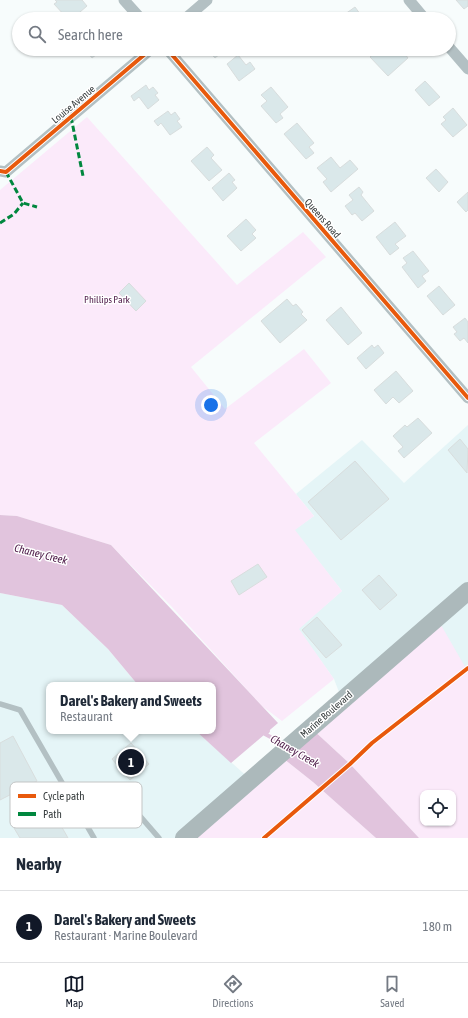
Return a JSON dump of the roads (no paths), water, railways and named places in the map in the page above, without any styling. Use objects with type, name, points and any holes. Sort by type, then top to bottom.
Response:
[{"type":"main road","name":"Marine Boulevard","points":[[184,838],[468,590]]},
{"type":"street","points":[[124,0],[134,12]]},
{"type":"street","points":[[193,12],[207,0]]},
{"type":"street","points":[[409,0],[419,12]]},
{"type":"street","points":[[456,55],[468,69]]},
{"type":"street","name":"Louise Avenue","points":[[3,171],[143,56]]},
{"type":"street","name":"Queens Road","points":[[173,56],[468,398]]},
{"type":"lane","points":[[0,704],[20,710],[62,782]]},
{"type":"lane","points":[[142,818],[159,838]]},
{"type":"lane","points":[[88,828],[94,838]]},
{"type":"water","points":[[0,515],[17,516],[111,545],[278,723],[231,763],[199,734],[216,734],[216,682],[136,682],[108,649],[62,605],[0,593]]},
{"type":"water","points":[[311,728],[350,764],[419,838],[376,838],[313,782],[279,755]]},
{"type":"waterway","name":"Chaney Creek","points":[[268,731],[265,734],[285,745]]},
{"type":"place","name":"Darel's Bakery and Sweets","points":[[131,762]]},
{"type":"park label","name":"Phillips Park","points":[[107,299]]}]
